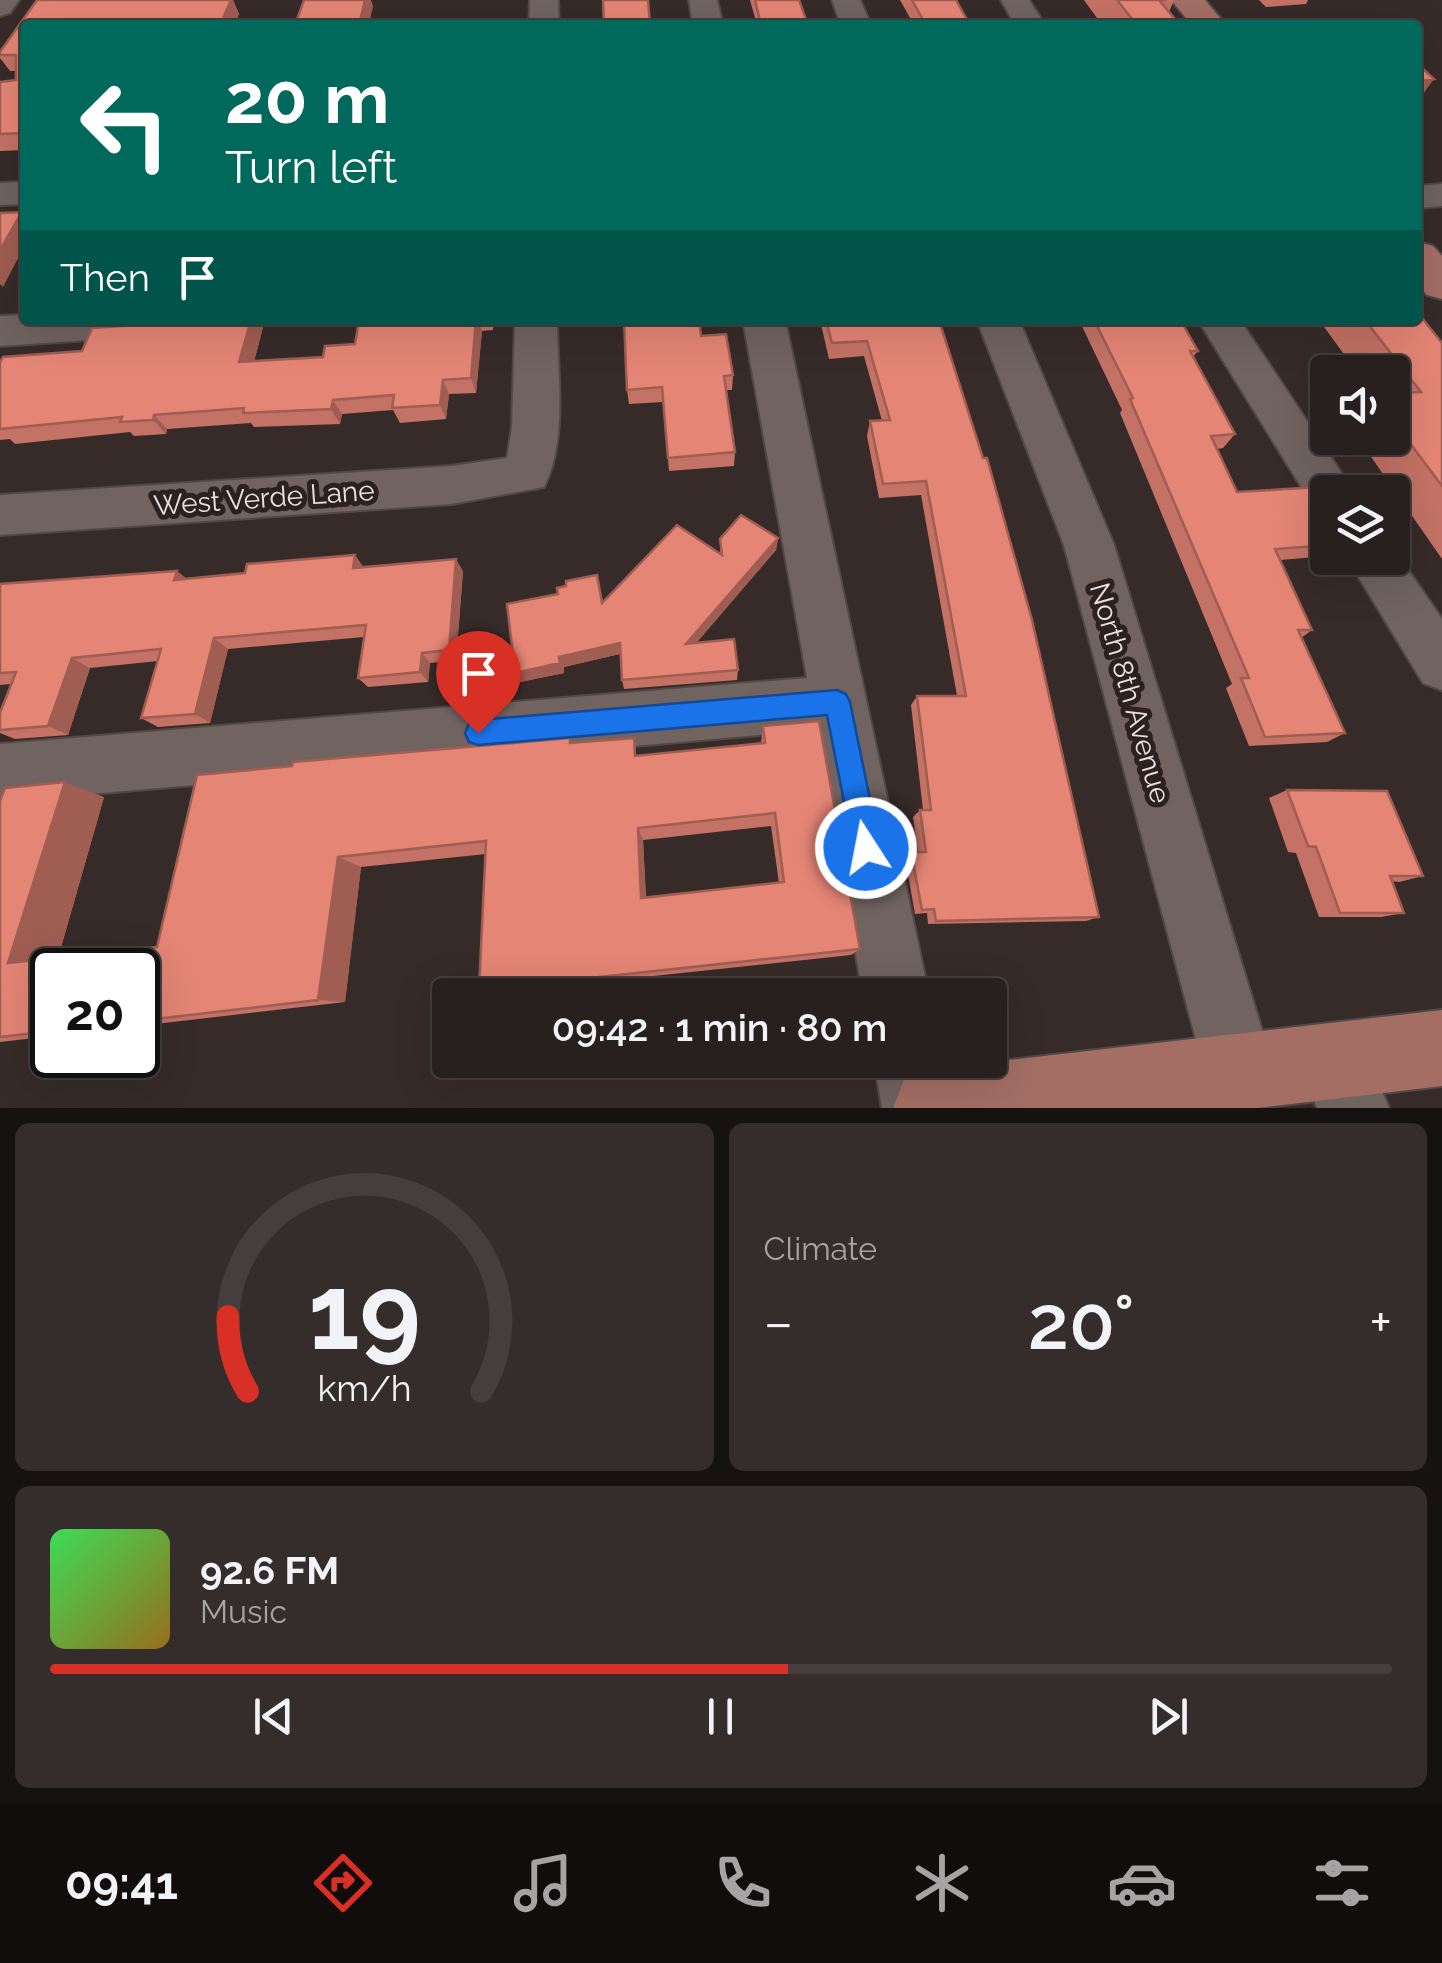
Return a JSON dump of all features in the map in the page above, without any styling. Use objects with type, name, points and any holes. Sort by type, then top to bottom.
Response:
[{"type":"main road","points":[[1187,0],[1205,20]]},
{"type":"main road","points":[[1422,261],[1442,284]]},
{"type":"main road","points":[[932,1108],[1240,1073],[1344,1086],[1442,1048]]},
{"type":"street","points":[[0,7],[5,0]]},
{"type":"street","points":[[0,331],[97,325]]},
{"type":"street","name":"West Verde Lane","points":[[0,516],[452,485],[527,474],[534,426],[536,325]]},
{"type":"street","points":[[765,325],[893,978]]},
{"type":"street","name":"North 8th Avenue","points":[[1000,325],[1088,545],[1240,1073]]},
{"type":"street","points":[[1221,325],[1319,475]]},
{"type":"street","points":[[1383,575],[1442,665]]},
{"type":"street","points":[[0,774],[837,702]]},
{"type":"street","points":[[912,1078],[918,1108]]},
{"type":"building","points":[[37,0],[231,0],[222,20],[23,20]]},
{"type":"building","points":[[304,0],[365,0],[360,20],[297,20]]},
{"type":"building","points":[[603,0],[648,0],[650,20],[604,20]]},
{"type":"building","points":[[755,0],[799,0],[806,20],[760,20]]},
{"type":"building","points":[[912,0],[956,0],[967,20],[923,20]]},
{"type":"building","points":[[1117,0],[1159,0],[1176,20],[1133,20]]},
{"type":"building","points":[[20,24],[20,133],[0,134],[0,82],[16,80],[16,55],[0,52]]},
{"type":"building","points":[[1422,68],[1434,79],[1422,80]]},
{"type":"building","points":[[20,212],[0,250],[0,213]]},
{"type":"building","points":[[1422,318],[1442,343],[1442,486],[1410,443],[1410,393],[1421,392],[1410,378],[1410,355],[1392,355],[1369,325],[1422,325]]},
{"type":"building","points":[[250,325],[239,362],[323,357],[325,346],[355,344],[358,325],[476,325],[471,378],[443,380],[440,405],[392,408],[394,395],[333,400],[331,409],[243,413],[244,408],[154,415],[153,420],[120,422],[122,417],[0,429],[3,357],[82,351],[92,328]]},
{"type":"building","points":[[624,325],[700,325],[701,336],[726,334],[733,375],[724,376],[735,452],[668,458],[662,387],[627,390]]},
{"type":"building","points":[[827,325],[941,325],[983,458],[987,458],[1032,620],[1099,917],[936,921],[934,909],[922,910],[911,852],[926,852],[920,810],[931,810],[917,696],[966,696],[926,481],[883,484],[870,421],[890,420],[867,341],[832,343]]},
{"type":"building","points":[[1096,325],[1183,325],[1198,351],[1190,351],[1235,434],[1211,436],[1237,492],[1310,488],[1310,546],[1275,549],[1312,630],[1298,630],[1345,733],[1265,737],[1241,678],[1249,678],[1130,399],[1133,398]]},
{"type":"building","points":[[741,515],[778,538],[686,644],[734,639],[738,670],[622,680],[620,643],[559,657],[560,663],[515,673],[507,604],[558,594],[557,588],[566,586],[566,581],[597,575],[602,603],[677,525],[722,555],[720,539]]},
{"type":"building","points":[[355,555],[353,568],[456,559],[449,650],[422,653],[420,672],[358,678],[366,625],[214,638],[195,714],[141,718],[161,649],[72,658],[48,726],[0,730],[0,713],[16,672],[0,673],[0,584],[177,571],[174,580],[245,573],[247,564]]},
{"type":"building","points":[[819,721],[860,949],[591,978],[480,978],[486,841],[338,857],[318,1000],[160,1018],[160,948],[148,948],[157,947],[197,775],[292,766],[293,762],[570,738],[570,743],[634,738],[635,756],[765,743],[763,726]],"holes":[[[775,813],[784,882],[641,898],[638,828]]]},
{"type":"building","points":[[65,782],[8,963],[30,961],[30,1034],[0,1037],[0,801],[5,788]]},
{"type":"building","points":[[1287,790],[1387,791],[1423,876],[1390,876],[1404,913],[1340,913],[1316,847],[1308,846]]},
{"type":"route","points":[[478,733],[837,702],[866,848]]}]
